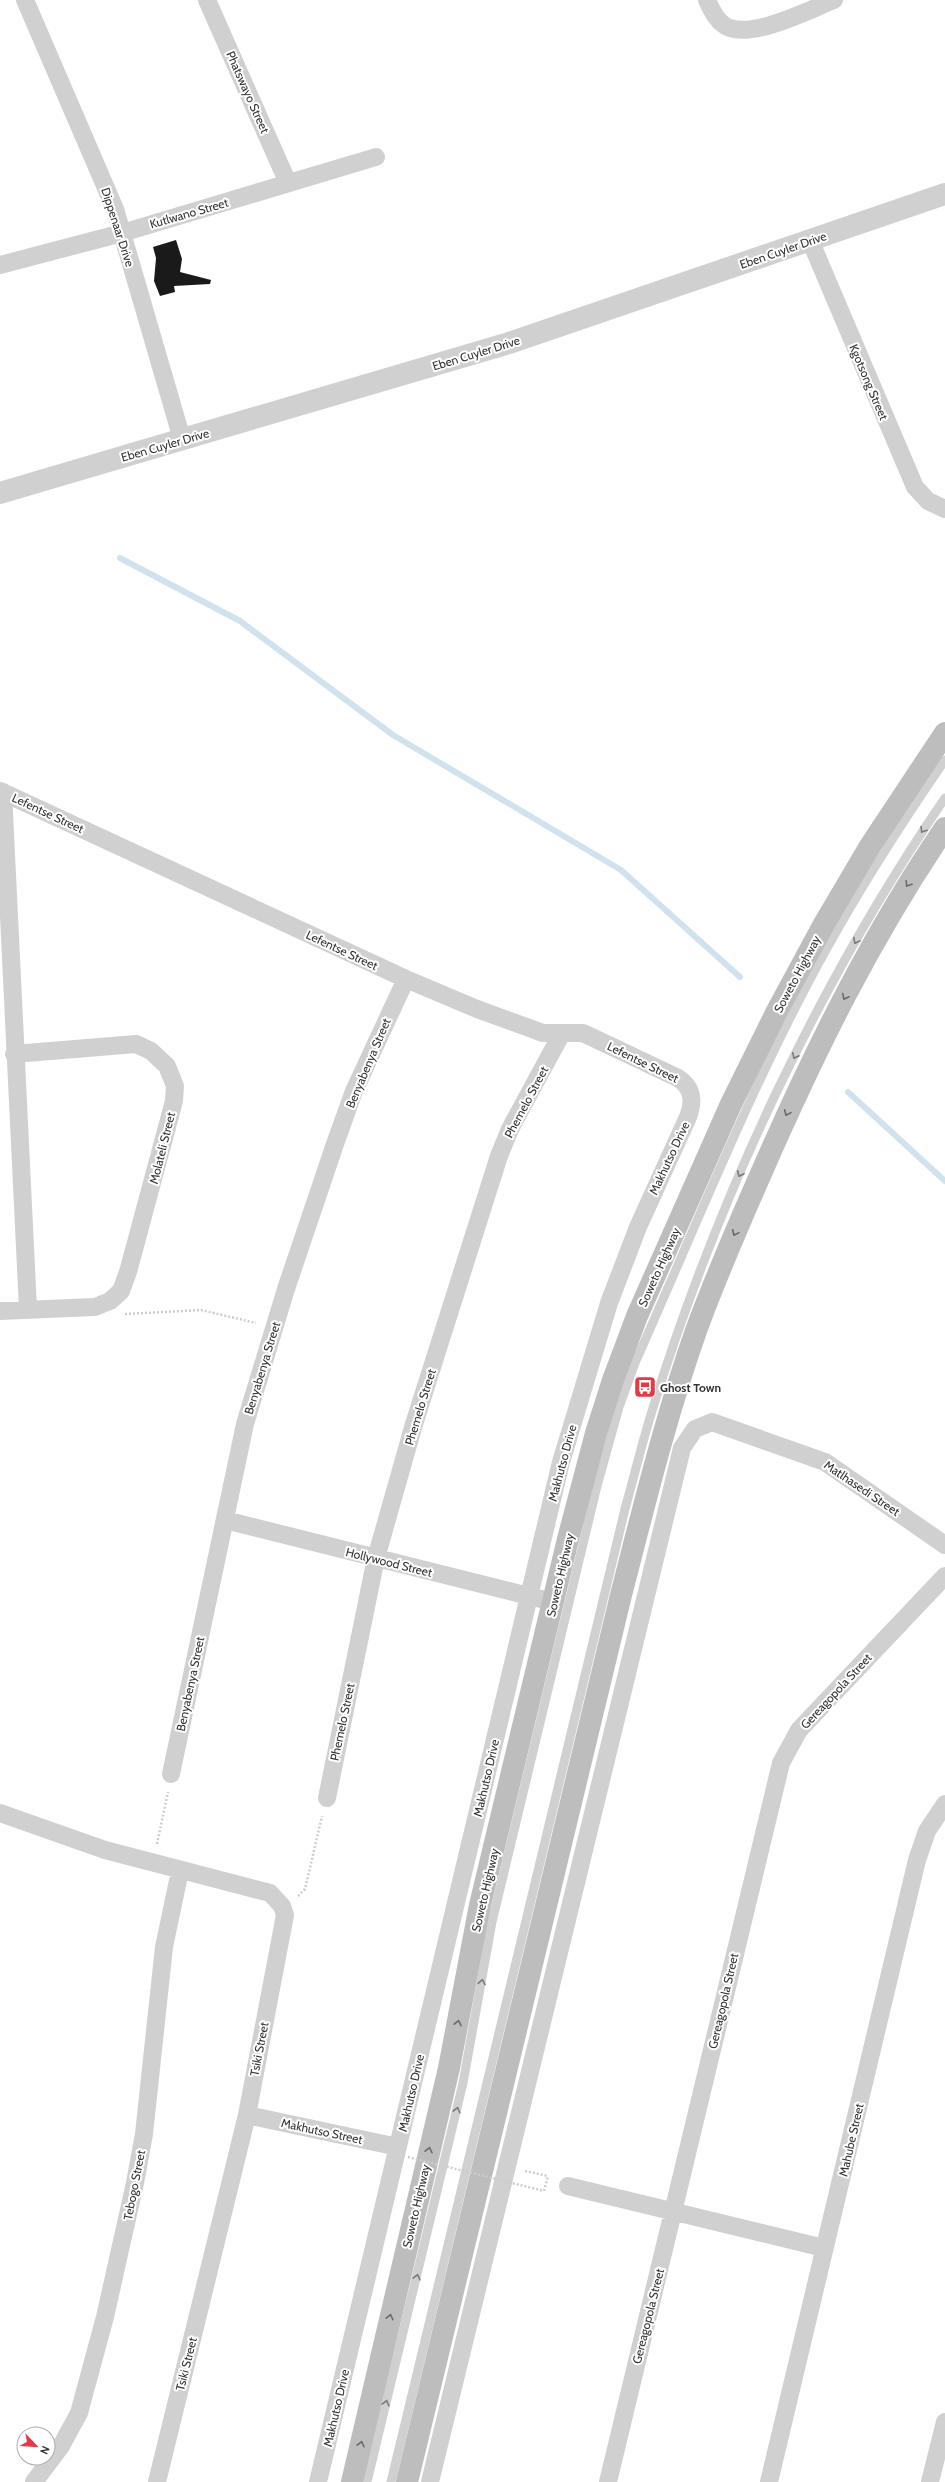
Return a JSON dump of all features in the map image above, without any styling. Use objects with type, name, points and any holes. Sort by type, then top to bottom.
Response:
[{"type":"main road","name":"Soweto Highway","points":[[352,2482],[449,2068],[480,1905],[596,1433],[616,1373],[637,1316],[731,1104],[824,924],[870,846],[945,733]]},
{"type":"main road","points":[[407,2482],[621,1595],[657,1457],[697,1330],[727,1252],[796,1093],[872,943],[945,828]]},
{"type":"street","name":"Dippenaar Drive","points":[[25,0],[115,209],[182,440]]},
{"type":"street","name":"Phatswayo Street","points":[[207,0],[288,184]]},
{"type":"street","points":[[707,0],[719,20],[730,28],[737,29],[750,29],[775,22],[834,0]]},
{"type":"street","name":"Kutlwano Street","points":[[0,265],[122,233],[376,157]]},
{"type":"street","name":"Eben Cuyler Drive","points":[[0,493],[523,339],[945,194]]},
{"type":"street","name":"Kgotsong Street","points":[[810,240],[914,486],[928,501],[945,509]]},
{"type":"street","points":[[1,792],[28,1309]]},
{"type":"street","name":"Lefentse Street","points":[[1,792],[406,979],[507,1021],[542,1033],[584,1033],[672,1075],[689,1088]]},
{"type":"street","name":"Benyabenya Street","points":[[171,1774],[245,1424],[274,1327],[354,1091],[406,979]]},
{"type":"street","name":"Phemelo Street","points":[[327,1798],[376,1558],[414,1424],[499,1156],[510,1129],[562,1033]]},
{"type":"street","name":"Molateli Street","points":[[14,1054],[136,1044],[161,1059],[173,1078],[175,1086],[174,1101],[134,1256],[121,1291],[110,1301]]},
{"type":"street","name":"Makhutso Drive","points":[[318,2482],[403,2152],[561,1462],[607,1310],[638,1227],[688,1117],[692,1102],[689,1088]]},
{"type":"street","points":[[0,1311],[95,1307],[110,1301]]},
{"type":"street","name":"Matlhasedi Street","points":[[430,2482],[682,1448],[695,1429],[712,1422],[724,1424],[825,1462],[945,1545]]},
{"type":"street","name":"Hollywood Street","points":[[225,1520],[554,1602]]},
{"type":"street","name":"Gereagopola Street","points":[[608,2482],[781,1763],[799,1730],[945,1576]]},
{"type":"street","name":"Mahube Street","points":[[769,2482],[917,1860],[927,1831],[945,1804]]},
{"type":"street","points":[[0,1813],[70,1839],[154,1864],[270,1893],[284,1910]]},
{"type":"street","name":"Tebogo Street","points":[[34,2482],[61,2446],[79,2412],[105,2317],[135,2183],[144,2134],[164,1947],[180,1871]]},
{"type":"street","name":"Tsiki Street","points":[[157,2482],[246,2115],[285,1915],[284,1910]]},
{"type":"street","name":"Makhutso Street","points":[[246,2115],[403,2152]]},
{"type":"street","points":[[568,2186],[824,2248]]},
{"type":"street","points":[[930,2482],[945,2422]]},
{"type":"lane","name":"Soweto Highway","points":[[367,2482],[464,2083],[494,1915],[595,1493],[619,1407],[635,1363],[774,1050],[827,948],[854,902],[896,831],[945,760]]},
{"type":"lane","points":[[391,2482],[625,1510],[652,1410],[730,1195],[790,1067],[867,921],[945,798]]},
{"type":"path","points":[[110,1301],[122,1314],[201,1310],[274,1327]]},
{"type":"path","points":[[154,1864],[171,1774]]},
{"type":"path","points":[[284,1910],[305,1889],[327,1798]]},
{"type":"path","points":[[403,2152],[544,2191]]},
{"type":"path","points":[[538,2174],[548,2176]]},
{"type":"building","points":[[176,240],[182,259],[180,272],[211,280],[210,284],[174,286],[175,292],[160,296],[154,281],[156,258],[153,247]]},
{"type":"waterway","points":[[120,558],[240,621],[393,735],[621,870],[740,977]]},
{"type":"waterway","points":[[848,1092],[945,1181]]},
{"type":"place","name":"Ghost Town","points":[[645,1387]]}]
